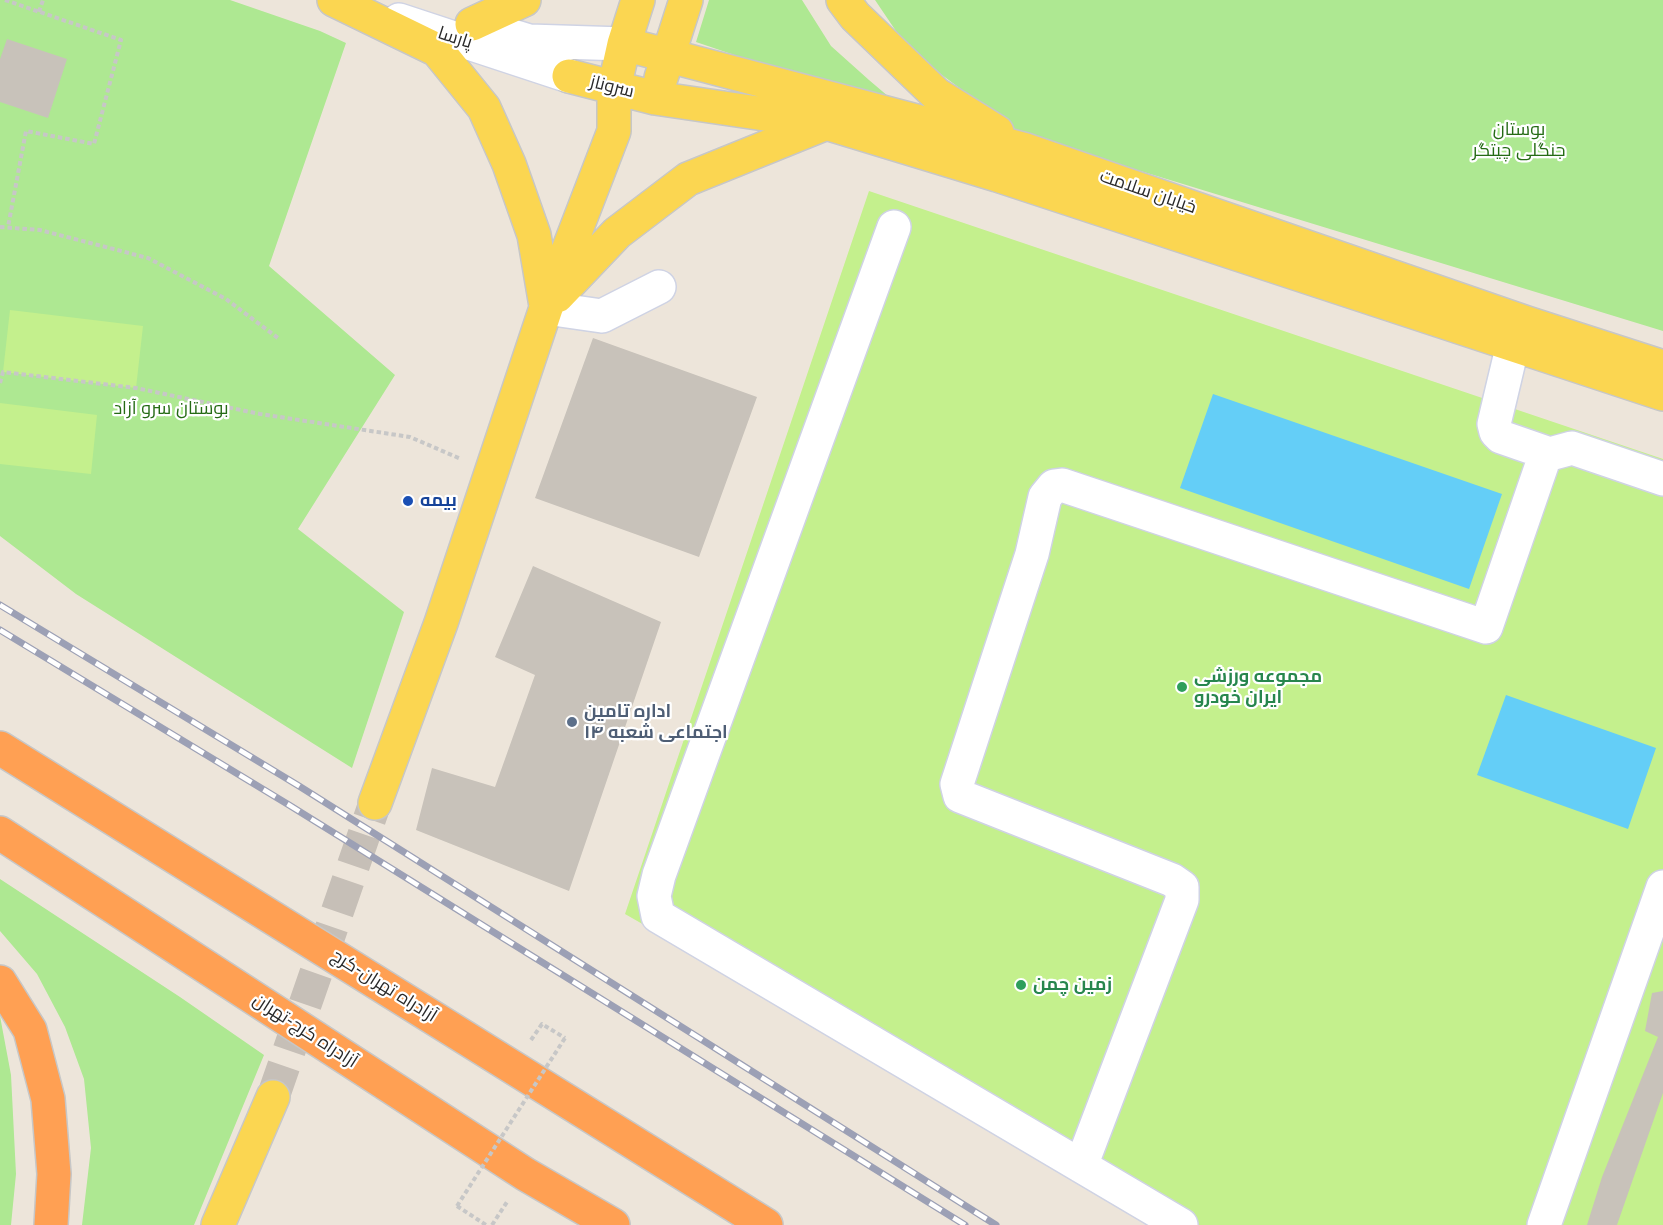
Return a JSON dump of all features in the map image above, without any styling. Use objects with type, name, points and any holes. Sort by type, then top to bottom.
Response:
[{"type":"highway","name":"آزادراه تهران-کرج","points":[[0,748],[766,1225]]},
{"type":"highway","name":"آزادراه کرج-تهران","points":[[0,833],[525,1174],[613,1225]]},
{"type":"highway","points":[[0,982],[30,1030],[48,1099],[54,1174],[51,1225]]},
{"type":"main road","points":[[334,0],[437,50],[484,108],[509,164],[534,235],[546,308]]},
{"type":"main road","points":[[472,24],[524,0]]},
{"type":"main road","points":[[375,803],[441,623],[546,308],[614,131],[614,89],[624,44],[638,0]]},
{"type":"main road","points":[[614,131],[655,98],[686,0]]},
{"type":"main road","points":[[843,0],[855,16],[936,94],[1026,150]]},
{"type":"main road","name":"خیابان سلامت","points":[[624,44],[1026,150],[1527,323],[1663,367]]},
{"type":"main road","name":"سروناز","points":[[569,76],[655,98]]},
{"type":"main road","name":"خیابان سلامت","points":[[655,98],[825,123],[997,176],[1663,394]]},
{"type":"main road","points":[[546,308],[617,233],[688,179],[825,123]]},
{"type":"main road","points":[[218,1225],[273,1097]]},
{"type":"street","name":"پارسا","points":[[340,0],[569,76]]},
{"type":"street","name":"پارسا","points":[[405,0],[529,41],[624,44]]},
{"type":"street","points":[[894,227],[659,875],[654,896],[658,916],[1181,1225]]},
{"type":"street","points":[[546,308],[602,316],[659,287]]},
{"type":"street","points":[[1513,345],[1494,424],[1496,432],[1501,437],[1550,454],[1572,448],[1663,479]]},
{"type":"street","points":[[1081,1166],[1182,900],[1182,887],[1173,880],[960,796],[957,784],[1032,554],[1045,497],[1054,486],[1062,485],[1486,627],[1546,453]]},
{"type":"street","points":[[1544,1225],[1663,887]]},
{"type":"path","points":[[5,0],[121,40],[94,144],[26,131],[8,227]]},
{"type":"path","points":[[39,12],[42,0]]},
{"type":"path","points":[[0,227],[40,230],[148,258],[226,299],[278,338]]},
{"type":"path","points":[[0,383],[3,372],[136,388],[260,414],[410,437],[490,471]]},
{"type":"path","points":[[486,1225],[457,1206],[565,1038],[542,1024]]},
{"type":"green space","name":"بوستان سرو آزاد","points":[[0,0],[230,0],[320,31],[346,43],[269,266],[395,375],[298,529],[404,612],[352,768],[76,594],[0,536]]},
{"type":"green space","points":[[709,0],[802,0],[831,46],[909,114],[696,42]]},
{"type":"green space","name":"بوستان جنگلی چیتگر","points":[[875,0],[1663,0],[1663,331],[1023,135],[942,75],[900,37]]},
{"type":"green space","name":"مجموعه ورزشی ایران خودرو","points":[[869,191],[1663,459],[1663,1225],[1168,1225],[625,914]]},
{"type":"green space","points":[[10,310],[143,326],[136,388],[3,372]]},
{"type":"green space","points":[[0,403],[97,415],[91,474],[0,464]]},
{"type":"green space","points":[[0,879],[264,1055],[194,1225],[82,1225],[91,1148],[84,1079],[65,1027],[37,974],[0,931]]},
{"type":"green space","points":[[0,1016],[11,1075],[16,1174],[11,1225],[0,1225]]},
{"type":"water","points":[[1213,394],[1502,494],[1469,589],[1180,488]]},
{"type":"water","points":[[1506,695],[1656,748],[1628,829],[1477,775]]},
{"type":"building","points":[[7,39],[67,59],[48,118],[0,102],[0,59]]},
{"type":"building","points":[[593,338],[757,397],[699,557],[535,498]]},
{"type":"building","name":"اداره تامین اجتماعی شعبه ۱۴","points":[[533,566],[661,622],[569,891],[416,830],[432,768],[495,787],[535,675],[495,657]]},
{"type":"building","points":[[1663,991],[1663,1093],[1617,1225],[1587,1225],[1602,1177],[1658,1037],[1645,1031],[1652,993]]},
{"type":"tunnel","points":[[273,1097],[375,803]]},
{"type":"railway","points":[[0,605],[299,786],[996,1225]]},
{"type":"railway","points":[[0,630],[289,805],[965,1225]]},
{"type":"place","name":"بیمه","points":[[408,501]]},
{"type":"place","name":"مجموعه ورزشی ایران خودرو","points":[[1182,687]]},
{"type":"place","name":"اداره تامین اجتماعی شعبه ۱۴","points":[[572,722]]},
{"type":"place","name":"زمین چمن","points":[[1021,985]]}]
